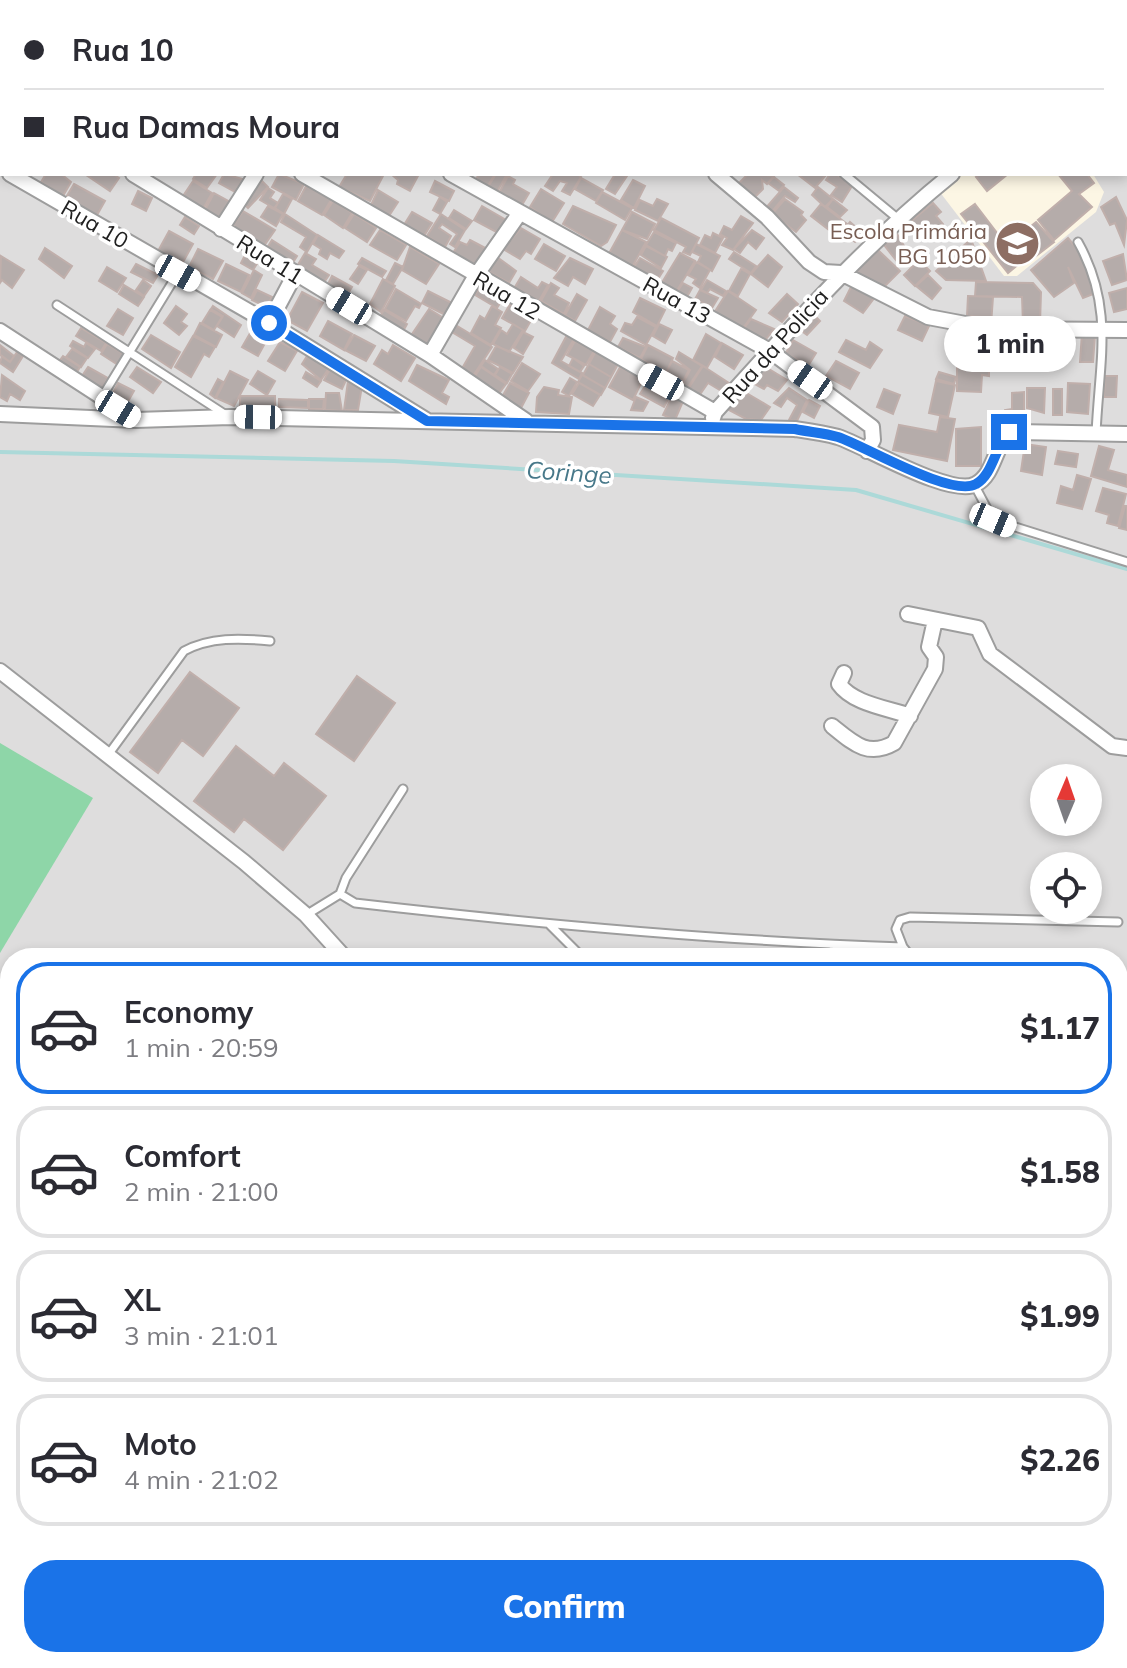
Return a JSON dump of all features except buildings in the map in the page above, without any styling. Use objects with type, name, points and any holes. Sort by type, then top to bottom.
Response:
[{"type":"street","name":"Rua 10","points":[[13,176],[269,323],[427,421]]},
{"type":"street","name":"Rua 11","points":[[136,176],[430,355],[527,422]]},
{"type":"street","points":[[221,229],[255,176]]},
{"type":"street","name":"Rua 12","points":[[305,176],[713,419]]},
{"type":"street","name":"Rua 13","points":[[454,176],[770,351],[872,427],[873,440],[867,451]]},
{"type":"street","points":[[718,176],[767,217],[809,262],[824,272],[841,273],[903,307],[961,326],[1127,330]]},
{"type":"street","name":"Rua da Policia","points":[[713,419],[841,273],[897,218],[950,176]]},
{"type":"street","points":[[430,355],[475,277],[519,214]]},
{"type":"street","points":[[269,323],[295,274]]},
{"type":"street","points":[[0,331],[136,420]]},
{"type":"street","points":[[0,403],[19,415]]},
{"type":"street","points":[[0,414],[136,420],[230,417],[527,422],[713,419],[837,437],[915,473],[961,486],[975,486],[983,478],[1009,432],[1127,434]]},
{"type":"street","points":[[908,614],[978,628],[990,654],[1112,746],[1127,748]]},
{"type":"street","points":[[832,726],[858,747],[882,750],[894,743],[935,669],[936,657],[929,647],[935,620]]},
{"type":"street","points":[[0,671],[306,915],[336,948]]},
{"type":"street","points":[[844,673],[839,684],[843,690],[861,700],[910,716]]},
{"type":"lane","points":[[846,176],[897,218]]},
{"type":"lane","points":[[1078,242],[1090,263],[1105,331],[1098,365],[1096,434]]},
{"type":"lane","points":[[101,399],[178,273]]},
{"type":"lane","points":[[57,305],[131,350],[230,417]]},
{"type":"lane","points":[[975,486],[993,520],[1127,562]]},
{"type":"lane","points":[[108,755],[184,651],[198,643],[226,639],[270,641]]},
{"type":"lane","points":[[306,915],[340,894],[346,878],[403,789]]},
{"type":"lane","points":[[340,894],[355,903],[550,925],[834,946],[903,947],[896,929],[900,920],[910,917],[1118,922]]},
{"type":"lane","points":[[550,925],[573,948]]},
{"type":"shaded area","points":[[0,176],[1127,176],[1127,948],[0,948]]},
{"type":"shaded area","name":"Escola Primária BG 1050","points":[[950,176],[1094,176],[1104,192],[1096,212],[1017,276],[1004,276],[936,187]]},
{"type":"green space","points":[[0,743],[93,798],[3,948],[0,948]]},
{"type":"waterway","name":"Coringe","points":[[0,452],[394,461],[856,490],[1127,569]]},
{"type":"place","name":"Escola Primária BG 1050","points":[[1018,244]]},
{"type":"route","points":[[269,323],[427,421],[795,429],[837,437],[915,473],[961,486],[975,486],[983,478],[1009,432]]}]
